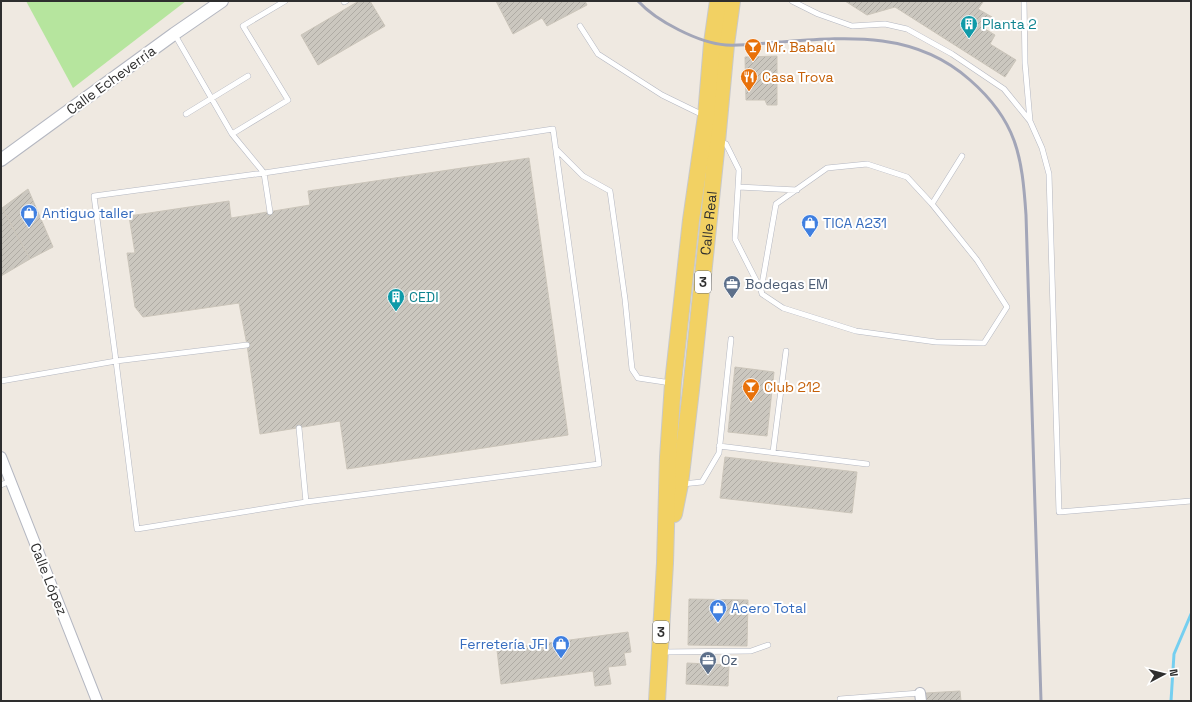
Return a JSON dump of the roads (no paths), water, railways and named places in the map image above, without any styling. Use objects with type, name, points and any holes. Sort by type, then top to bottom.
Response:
[{"type":"main road","name":"Calle Real","points":[[658,701],[665,563],[667,484],[673,383],[691,220],[706,116],[712,43],[718,1]]},
{"type":"main road","name":"Calle Real","points":[[665,563],[680,484],[696,346],[726,45],[732,1]]},
{"type":"main road","points":[[686,432],[679,394],[673,383],[688,362],[696,346]]},
{"type":"street","name":"Calle Echeverría","points":[[1,160],[174,34],[222,1]]},
{"type":"street","name":"Calle López","points":[[1,457],[6,483],[97,701]]},
{"type":"lane","points":[[232,134],[288,100],[243,26],[286,1]]},
{"type":"lane","points":[[792,1],[818,14],[852,26],[885,24],[907,28],[952,54],[1004,89],[1030,121],[1042,148],[1049,174],[1059,512],[1191,501]]},
{"type":"lane","points":[[1024,1],[1025,63],[1030,121]]},
{"type":"lane","points":[[580,26],[598,54],[662,95],[706,116]]},
{"type":"lane","points":[[174,34],[232,134],[264,173],[270,212]]},
{"type":"lane","points":[[186,114],[248,76]]},
{"type":"lane","points":[[553,129],[599,464],[306,502],[137,529],[94,196],[264,173],[553,129]]},
{"type":"lane","points":[[717,142],[726,144],[739,170],[735,239],[762,294],[784,308],[856,331],[936,342],[984,343],[1007,307],[977,260],[932,204],[907,177],[867,164],[827,168],[776,204],[761,290]]},
{"type":"lane","points":[[556,149],[583,176],[610,191],[625,299],[632,369],[634,374],[638,378],[673,383]]},
{"type":"lane","points":[[932,204],[962,156]]},
{"type":"lane","points":[[738,187],[797,190]]},
{"type":"lane","points":[[680,484],[702,482],[719,453],[730,339]]},
{"type":"lane","points":[[1,381],[116,362],[247,345]]},
{"type":"lane","points":[[773,452],[786,352]]},
{"type":"lane","points":[[298,428],[306,502]]},
{"type":"lane","points":[[719,446],[867,464]]},
{"type":"lane","points":[[660,652],[751,651],[768,645]]},
{"type":"lane","points":[[840,699],[921,697]]},
{"type":"waterway","points":[[1171,701],[1174,654],[1191,614]]},
{"type":"railway","points":[[638,1],[646,9],[679,30],[703,40],[726,45],[831,39],[856,39],[904,45],[927,53],[949,64],[970,80],[986,95],[998,110],[1007,125],[1019,157],[1026,215],[1041,701]]},
{"type":"place","name":"Planta 2","points":[[969,39]]},
{"type":"place","name":"Mr. Babalú","points":[[753,62]]},
{"type":"place","name":"Casa Trova","points":[[749,92]]},
{"type":"place","name":"Antiguo taller","points":[[29,228]]},
{"type":"place","name":"TICA A231","points":[[810,238]]},
{"type":"place","name":"Bodegas EM","points":[[732,299]]},
{"type":"place","name":"CEDI","points":[[396,312]]},
{"type":"place","name":"Club 212","points":[[751,402]]},
{"type":"place","name":"Acero Total","points":[[718,623]]},
{"type":"place","name":"Ferretería JFI","points":[[561,659]]},
{"type":"place","name":"Oz","points":[[708,675]]}]
